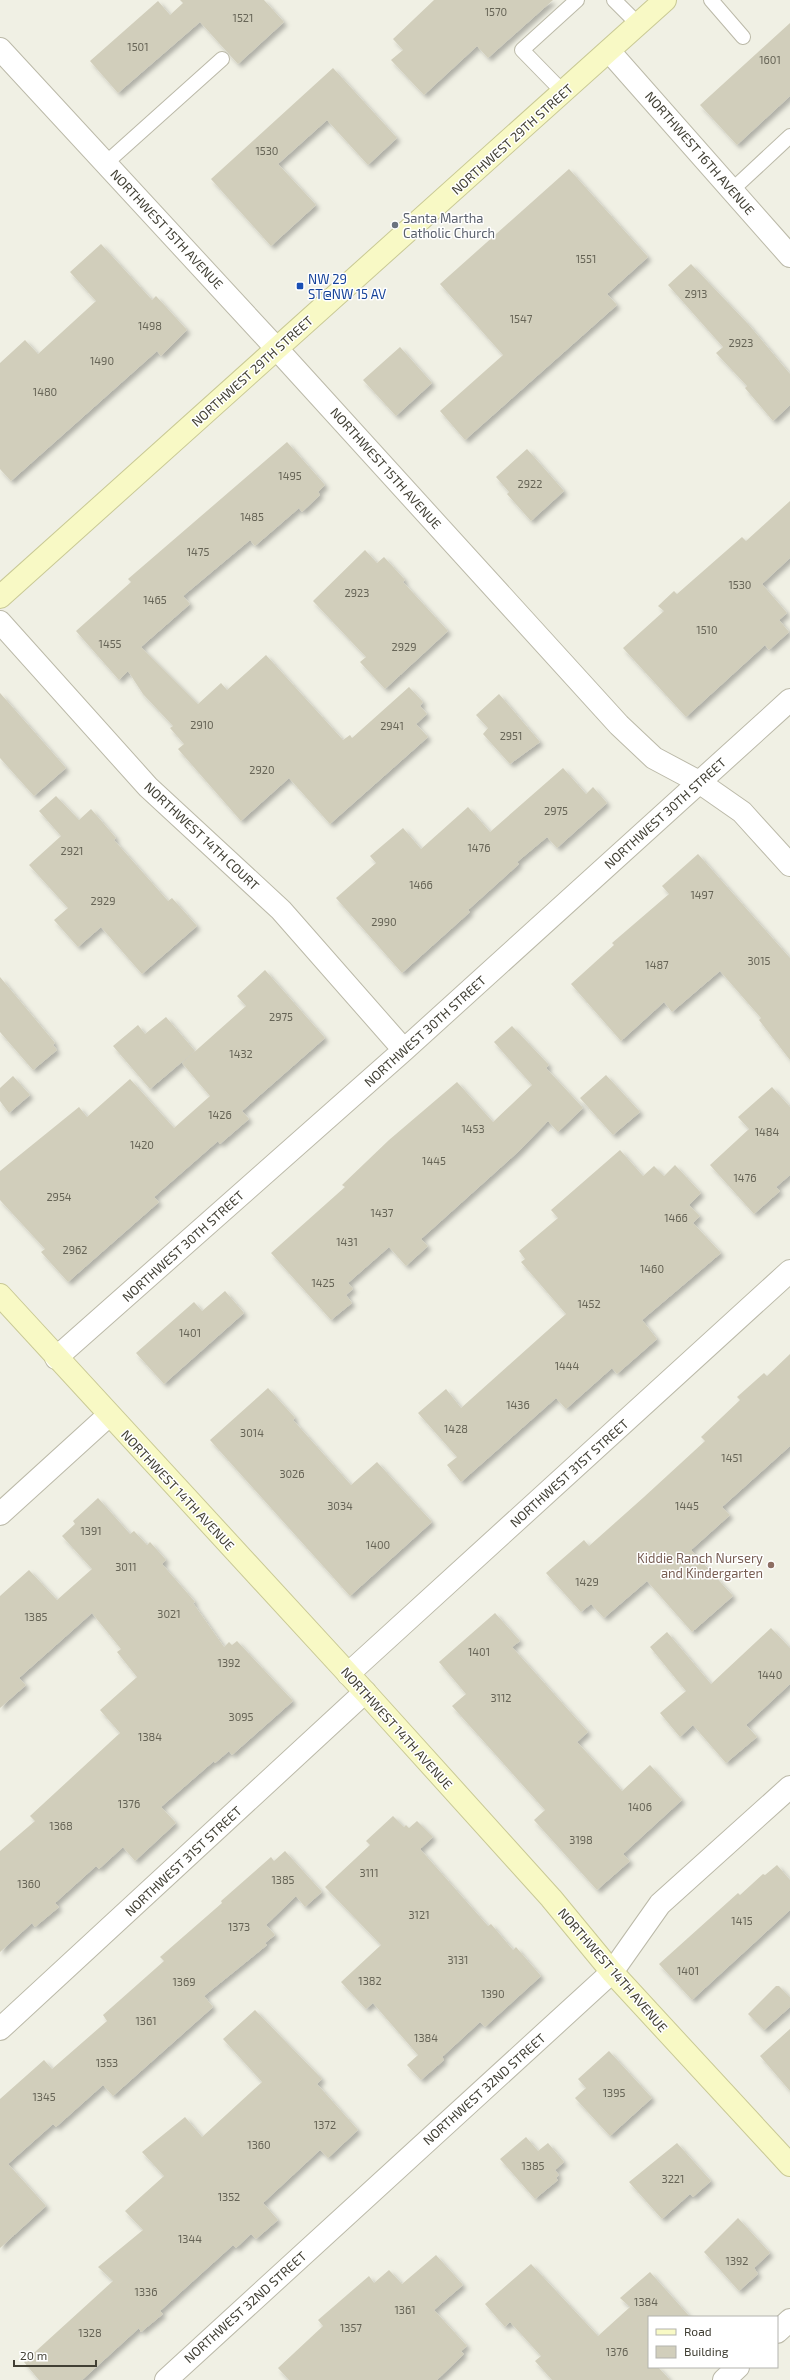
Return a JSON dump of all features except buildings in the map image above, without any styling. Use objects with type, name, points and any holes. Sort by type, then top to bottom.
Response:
[{"type":"street","name":"NORTHWEST 29TH STREET","points":[[0,597],[665,0]]},
{"type":"street","name":"NORTHWEST 15TH AVENUE","points":[[0,49],[278,349],[619,725],[654,758],[699,782],[742,812],[790,865]]},
{"type":"street","name":"NORTHWEST 16TH AVENUE","points":[[609,51],[790,256]]},
{"type":"street","name":"NORTHWEST 14TH COURT","points":[[0,622],[148,787],[281,910],[404,1050]]},
{"type":"street","name":"NORTHWEST 30TH STREET","points":[[56,1358],[404,1050],[790,700]]},
{"type":"street","name":"NORTHWEST 31ST STREET","points":[[348,1674],[790,1271]]},
{"type":"street","name":"NORTHWEST 14TH AVENUE","points":[[0,1295],[109,1416],[365,1692],[551,1898],[612,1972],[790,2165]]},
{"type":"street","points":[[0,1514],[109,1416]]},
{"type":"street","name":"NORTHWEST 31ST STREET","points":[[0,2029],[365,1692]]},
{"type":"street","name":"NORTHWEST 32ND STREET","points":[[166,2380],[612,1972],[660,1904],[790,1787]]},
{"type":"street","points":[[778,2331],[790,2320]]},
{"type":"street","points":[[724,2380],[737,2368]]},
{"type":"lane","points":[[563,92],[522,50],[577,0]]},
{"type":"lane","points":[[614,0],[638,24]]},
{"type":"lane","points":[[711,0],[743,37]]},
{"type":"lane","points":[[106,163],[222,59]]},
{"type":"lane","points":[[732,190],[790,136]]},
{"type":"place","name":"Santa Martha Catholic Church","points":[[395,225]]},
{"type":"place","name":"NW 29 ST@NW 15 AV","points":[[300,286]]},
{"type":"place","name":"Kiddie Ranch Nursery and Kindergarten","points":[[771,1565]]}]
